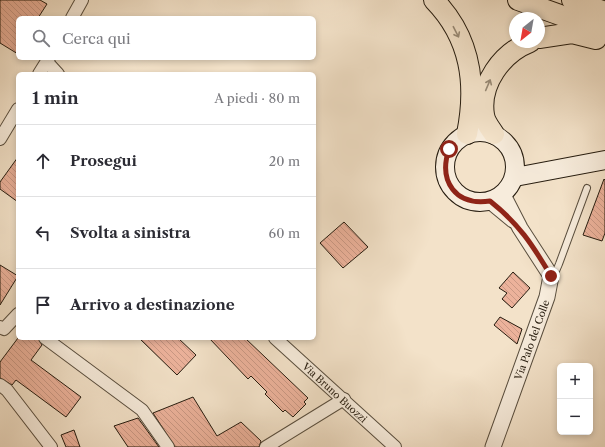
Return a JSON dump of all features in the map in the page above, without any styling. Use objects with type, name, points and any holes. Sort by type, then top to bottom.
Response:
[{"type":"main road","points":[[434,0],[453,24],[462,43],[470,70],[473,97],[467,134]]},
{"type":"main road","points":[[518,0],[605,31]]},
{"type":"main road","points":[[572,0],[605,12]]},
{"type":"main road","points":[[545,37],[572,33],[605,42]]},
{"type":"main road","points":[[494,134],[484,116],[484,96],[489,81],[499,64],[515,48]]},
{"type":"main road","points":[[483,131],[494,134],[504,140],[511,149],[515,159],[515,177],[510,187],[497,198],[479,203],[467,200],[456,194],[449,184],[445,173],[445,161],[449,149],[457,140],[467,134],[483,131]]},
{"type":"main road","points":[[515,159],[574,165]]},
{"type":"main road","points":[[515,177],[605,160]]},
{"type":"street","points":[[73,16],[82,0]]},
{"type":"street","points":[[41,72],[48,60],[57,72]]},
{"type":"street","points":[[0,139],[16,112]]},
{"type":"street","points":[[497,198],[520,228],[551,276]]},
{"type":"street","name":"Via Palo del Colle","points":[[493,447],[547,297],[551,276]]},
{"type":"street","points":[[0,327],[4,329],[16,317]]},
{"type":"street","points":[[48,340],[142,410],[168,447]]},
{"type":"street","name":"Via Bruno Buozzi","points":[[277,340],[344,399],[395,447]]},
{"type":"street","points":[[0,385],[7,390],[51,447]]},
{"type":"street","points":[[266,447],[344,399]]},
{"type":"lane","name":"Via Palo del Colle","points":[[551,276],[556,271],[559,264],[587,188]]},
{"type":"building","points":[[0,0],[40,0],[47,4],[39,16],[16,16],[16,53],[0,43]]},
{"type":"building","points":[[16,160],[16,201],[0,189],[0,182]]},
{"type":"building","points":[[604,179],[605,233],[602,241],[583,235]]},
{"type":"building","points":[[344,222],[368,247],[343,268],[320,243]]},
{"type":"building","points":[[0,265],[16,275],[16,279],[0,305]]},
{"type":"building","points":[[513,272],[530,288],[512,308],[502,299],[507,293],[499,288]]},
{"type":"building","points":[[500,317],[522,329],[517,344],[494,325]]},
{"type":"building","points":[[16,340],[39,340],[42,345],[31,360],[81,397],[66,417],[16,380],[12,385],[0,378],[0,362]]},
{"type":"building","points":[[141,340],[180,340],[196,355],[177,375]]},
{"type":"building","points":[[211,340],[247,340],[308,398],[304,402],[306,404],[293,417],[285,410],[283,412],[265,394],[267,392],[251,376],[248,379]]},
{"type":"building","points":[[193,397],[217,436],[241,422],[261,441],[259,447],[175,447],[153,413]]},
{"type":"building","points":[[138,418],[159,447],[128,447],[114,426]]},
{"type":"building","points":[[74,430],[80,447],[66,447],[61,435]]},
{"type":"route","points":[[449,149],[445,161],[445,173],[449,184],[456,194],[467,200],[479,203],[490,201],[507,215],[520,228],[551,276]]}]
